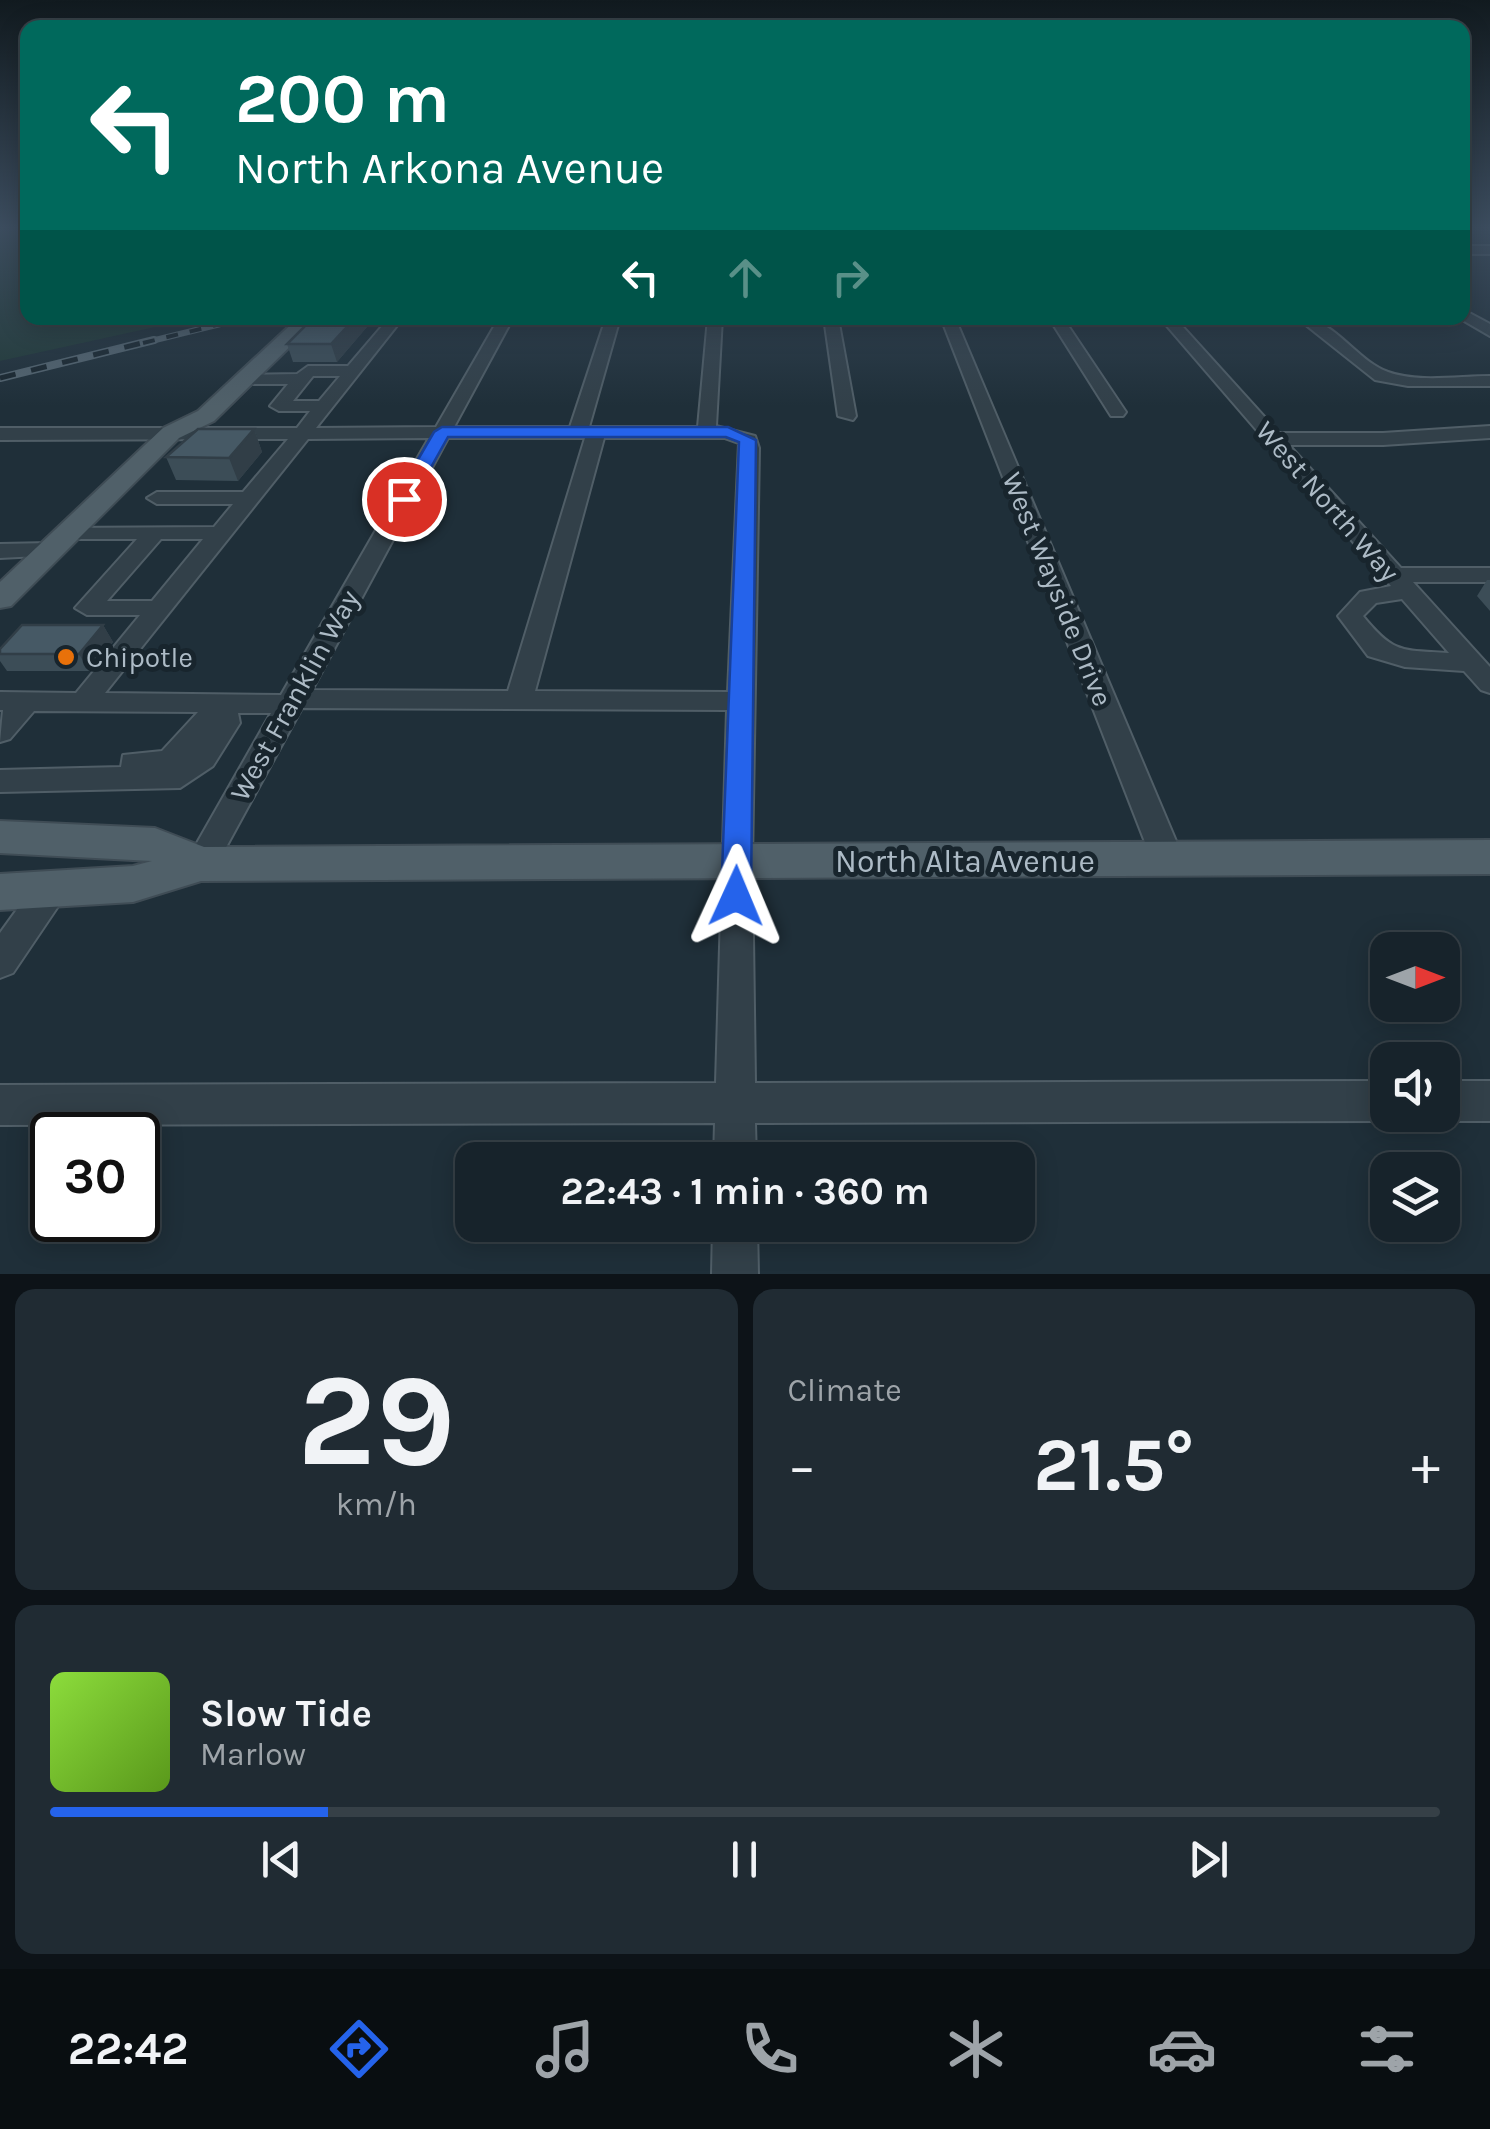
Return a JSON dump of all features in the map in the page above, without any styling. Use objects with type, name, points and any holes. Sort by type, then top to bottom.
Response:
[{"type":"main road","points":[[172,433],[173,416],[271,325]]},
{"type":"main road","points":[[0,599],[172,433],[206,416],[304,325]]},
{"type":"main road","name":"North Alta Avenue","points":[[0,837],[155,844],[201,864]]},
{"type":"main road","name":"North Alta Avenue","points":[[0,892],[133,884],[201,864],[1490,857]]},
{"type":"street","points":[[83,702],[390,325]]},
{"type":"street","name":"West Franklin Way","points":[[201,864],[502,325]]},
{"type":"street","points":[[519,700],[612,325]]},
{"type":"street","points":[[707,432],[715,325]]},
{"type":"street","points":[[832,325],[847,416]]},
{"type":"street","name":"West Wayside Drive","points":[[951,325],[1168,860]]},
{"type":"street","points":[[1061,325],[1117,412]]},
{"type":"street","name":"West North Way","points":[[1173,325],[1490,684]]},
{"type":"street","points":[[1313,325],[1381,376],[1408,381],[1490,381]]},
{"type":"street","points":[[321,406],[279,406],[308,371],[349,372]]},
{"type":"street","points":[[244,380],[302,379]]},
{"type":"street","points":[[1274,439],[1383,439],[1490,432]]},
{"type":"street","points":[[0,434],[740,435],[750,448],[736,862],[735,1142]]},
{"type":"street","points":[[158,498],[247,498]]},
{"type":"street","points":[[155,533],[87,608],[157,608]]},
{"type":"street","points":[[0,550],[155,533],[218,533]]},
{"type":"street","points":[[1471,663],[1405,659],[1377,650],[1350,616],[1368,597],[1401,583],[1490,575]]},
{"type":"street","points":[[0,732],[13,701],[226,707],[290,701],[742,701]]},
{"type":"street","points":[[3,781],[180,777],[203,760],[226,723],[226,707]]},
{"type":"street","points":[[0,962],[52,889]]},
{"type":"street","points":[[1460,1101],[1490,1101]]},
{"type":"street","points":[[0,1105],[1370,1102]]},
{"type":"street","points":[[735,1242],[735,1274]]},
{"type":"green space","points":[[0,287],[20,287],[20,325],[164,325],[0,361]]},
{"type":"building","points":[[306,325],[349,325],[331,344],[287,344]]},
{"type":"building","points":[[198,429],[254,429],[229,458],[166,457]]},
{"type":"building","points":[[22,625],[103,625],[79,654],[0,654],[0,649]]},
{"type":"railway","points":[[143,343],[216,325]]},
{"type":"railway","points":[[0,378],[154,340]]},
{"type":"place","name":"Chipotle","points":[[66,657]]},
{"type":"route","points":[[404,499],[442,432],[728,432],[748,440],[736,896]]}]
